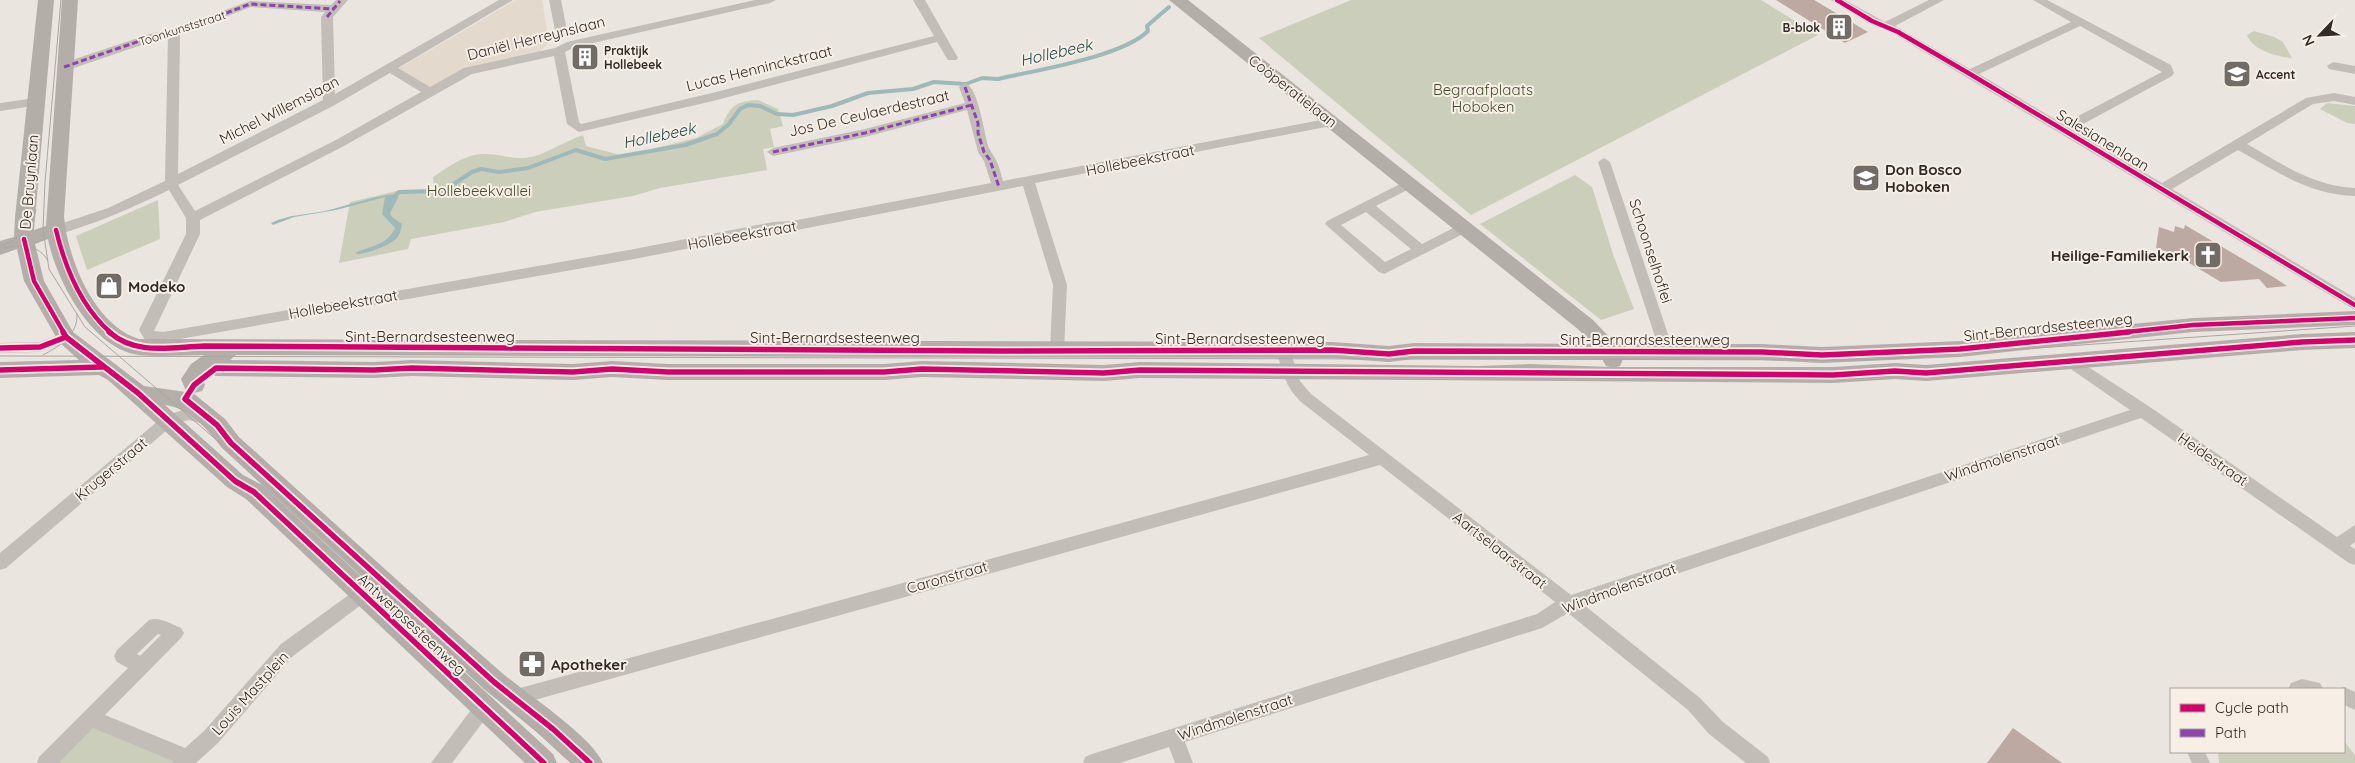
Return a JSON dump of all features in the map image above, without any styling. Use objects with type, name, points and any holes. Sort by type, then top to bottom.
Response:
[{"type":"main road","name":"De Bruynlaan","points":[[46,0],[24,239],[34,281],[66,337],[102,367]]},
{"type":"main road","name":"De Bruynlaan","points":[[70,0],[55,217],[56,230],[66,267],[87,305],[113,335],[124,342],[131,346],[150,347],[213,357]]},
{"type":"main road","name":"Coöperatielaan","points":[[1178,0],[1586,324],[1611,352],[1618,374]]},
{"type":"main road","points":[[0,248],[56,230]]},
{"type":"main road","name":"Sint-Bernardsesteenweg","points":[[213,357],[245,347],[1332,350],[1389,354],[1414,351],[1822,354],[1960,349],[2048,338],[2192,325],[2355,318]]},
{"type":"main road","points":[[213,357],[374,370],[412,368],[573,372],[612,369],[668,372],[874,372],[943,369],[987,372],[1104,373],[1140,370],[1288,373],[1479,374],[1530,372],[1833,375],[1895,371],[1926,373],[2355,340]]},
{"type":"main road","name":"Krugerstraat","points":[[169,420],[213,357]]},
{"type":"main road","points":[[0,370],[102,367]]},
{"type":"main road","name":"Antwerpsesteenweg","points":[[102,367],[115,374],[235,480],[254,492],[544,763]]},
{"type":"main road","points":[[138,393],[189,392]]},
{"type":"main road","name":"Antwerpsesteenweg","points":[[189,392],[206,417],[217,425],[238,450],[513,698],[553,729],[590,763]]},
{"type":"street","points":[[329,103],[327,17],[342,0]]},
{"type":"street","name":"Michel Willemslaan","points":[[56,230],[77,225],[171,183],[329,103],[391,69],[507,0]]},
{"type":"street","points":[[555,0],[561,30]]},
{"type":"street","name":"Daniël Herreynslaan","points":[[193,218],[340,143],[468,71],[559,51],[571,44],[770,0]]},
{"type":"street","points":[[919,0],[952,58]]},
{"type":"street","name":"Salesianenlaan","points":[[1836,0],[1970,74],[2355,305]]},
{"type":"street","points":[[1885,27],[1938,0]]},
{"type":"street","points":[[2039,0],[2167,68],[2168,73],[2062,130]]},
{"type":"street","name":"Toonkunststraat","points":[[64,68],[154,36],[174,32],[248,2],[333,9]]},
{"type":"street","points":[[1970,74],[2080,22]]},
{"type":"street","points":[[174,32],[171,183],[193,218]]},
{"type":"street","name":"Lucas Henninckstraat","points":[[559,51],[573,124],[578,128],[585,128],[713,98],[941,38]]},
{"type":"street","points":[[2333,66],[2355,70]]},
{"type":"street","points":[[391,69],[429,92]]},
{"type":"street","points":[[965,88],[978,123],[978,132],[984,152],[990,160],[999,187]]},
{"type":"street","points":[[2162,189],[2310,101],[2334,97],[2355,101]]},
{"type":"street","points":[[0,107],[36,102]]},
{"type":"street","name":"Jos De Ceulaerdestraat","points":[[773,152],[866,133],[972,105]]},
{"type":"street","name":"Hollebeekstraat","points":[[193,218],[194,234],[146,330],[150,336],[163,337],[347,302],[500,278],[773,227],[802,225],[1332,122]]},
{"type":"street","points":[[2238,145],[2314,186],[2328,191],[2355,192]]},
{"type":"street","name":"Schoonselhoflei","points":[[1604,162],[1667,352]]},
{"type":"street","points":[[1028,181],[1060,285],[1061,298],[1057,350]]},
{"type":"street","points":[[1408,184],[1332,224],[1384,269],[1464,228]]},
{"type":"street","points":[[1367,206],[1421,250]]},
{"type":"street","points":[[0,348],[35,348],[66,337]]},
{"type":"street","points":[[1284,351],[1288,373]]},
{"type":"street","name":"Heidestraat","points":[[2070,361],[2145,411],[2355,558]]},
{"type":"street","name":"Aartselaarstraat","points":[[1288,373],[1301,394],[1569,603],[1694,704],[1716,728],[1761,763]]},
{"type":"street","name":"Windmolenstraat","points":[[1092,763],[1542,620],[1569,603],[2145,411]]},
{"type":"street","points":[[169,420],[191,413],[206,417]]},
{"type":"street","name":"Krugerstraat","points":[[0,563],[169,420]]},
{"type":"street","name":"Caronstraat","points":[[513,698],[1382,458]]},
{"type":"street","points":[[2338,546],[2355,532]]},
{"type":"street","name":"Louis Mastplein","points":[[90,718],[185,760],[211,737],[287,650],[363,594]]},
{"type":"street","points":[[46,763],[142,666]]},
{"type":"street","points":[[440,763],[483,708]]},
{"type":"street","points":[[1174,736],[1184,763]]},
{"type":"green space","name":"Begraafplaats Hoboken","points":[[1351,0],[1761,0],[1818,35],[1471,215],[1259,38]]},
{"type":"green space","points":[[2254,31],[2283,42],[2292,58],[2266,52],[2254,45],[2247,35]]},
{"type":"green space","name":"Hollebeekvallei","points":[[758,100],[778,109],[783,126],[770,129],[774,147],[763,149],[767,170],[660,188],[633,196],[535,212],[504,222],[411,239],[408,249],[339,263],[350,202],[401,190],[434,189],[433,177],[458,161],[478,154],[525,158],[540,154],[583,135],[586,146],[624,156],[696,138],[723,124],[729,112],[736,105]]},
{"type":"green space","points":[[2327,103],[2355,106],[2355,124],[2347,123],[2320,109]]},
{"type":"green space","points":[[1575,175],[1592,187],[1614,257],[1634,309],[1601,320],[1480,224]]},
{"type":"green space","points":[[158,200],[160,239],[87,270],[76,236]]},
{"type":"green space","points":[[90,718],[182,763],[46,763]]},
{"type":"green space","points":[[2345,742],[2355,755],[2355,763],[2219,763],[2218,753],[2345,753]]},
{"type":"shaded area","points":[[516,0],[542,0],[549,43],[536,55],[466,68],[429,90],[398,69]]},
{"type":"water","points":[[397,194],[398,198],[390,213],[392,217],[402,224],[398,236],[376,250],[363,253],[355,253],[383,242],[392,234],[395,228],[382,214],[385,197],[336,210],[294,217],[273,225],[271,223],[291,216],[325,211],[369,199]]},
{"type":"building","name":"B-blok","points":[[1776,0],[1814,0],[1868,32],[1845,43]]},
{"type":"building","name":"Heilige-Familiekerk","points":[[2185,225],[2287,286],[2267,288],[2259,279],[2221,282],[2176,255],[2156,248],[2159,227],[2174,232],[2175,226],[2184,229]]},
{"type":"building","points":[[2013,728],[2062,763],[1987,763]]},
{"type":"waterway","name":"Hollebeek","points":[[393,198],[399,192],[443,191],[472,172],[481,169],[499,172],[528,168],[576,150],[605,159],[685,145],[717,134],[729,124],[740,109],[748,105],[760,106],[777,114],[793,115],[832,106],[868,93],[913,89],[934,82],[966,84],[982,78],[998,79],[1055,67],[1099,55],[1136,40],[1148,31],[1147,26],[1169,7]]},
{"type":"tram line","points":[[48,261],[43,229],[45,182],[61,0]]},
{"type":"tram line","points":[[0,247],[13,241],[23,233],[31,223],[36,210]]},
{"type":"tram line","points":[[4,248],[29,247],[40,251],[48,261]]},
{"type":"tram line","points":[[48,261],[49,269],[77,314]]},
{"type":"tram line","points":[[43,355],[67,339],[77,321],[77,314]]},
{"type":"tram line","points":[[77,314],[85,327],[119,356]]},
{"type":"tram line","points":[[119,356],[1865,360],[2355,326]]},
{"type":"tram line","points":[[0,356],[119,356]]},
{"type":"tram line","points":[[119,356],[241,461],[571,763]]},
{"type":"tram line","points":[[67,362],[117,372],[142,386]]},
{"type":"marked path","points":[[327,17],[340,1]]},
{"type":"marked path","points":[[64,67],[154,36],[182,30],[250,4],[333,9]]},
{"type":"marked path","points":[[965,87],[978,123],[978,133],[984,152],[990,160],[999,187]]},
{"type":"marked path","points":[[773,152],[865,133],[972,105]]},
{"type":"cycle path","points":[[1837,0],[1872,21],[1898,32],[1970,74],[2355,305]]},
{"type":"cycle path","points":[[56,230],[65,261],[73,279],[93,313],[104,327],[117,338],[130,345],[148,349],[204,346],[1000,351],[1332,350],[1389,354],[1414,351],[1762,352],[1822,355],[1960,349],[2193,325],[2355,318]]},
{"type":"cycle path","points":[[24,239],[34,281],[66,337],[102,367],[115,374],[138,393],[235,481],[254,492],[544,763]]},
{"type":"cycle path","points":[[0,348],[40,347],[66,337]]},
{"type":"cycle path","points":[[590,763],[553,729],[494,682],[231,443],[217,425],[185,399],[194,385],[216,368],[374,370],[412,368],[573,372],[612,369],[668,372],[884,372],[922,369],[1104,373],[1140,370],[1479,374],[1530,372],[1617,375],[1833,375],[1895,371],[1926,373],[2302,342],[2355,340]]},
{"type":"cycle path","points":[[0,370],[102,367]]},
{"type":"place","name":"B-blok","points":[[1839,27]]},
{"type":"place","name":"Praktijk Hollebeek","points":[[585,57]]},
{"type":"place","name":"Accent","points":[[2237,74]]},
{"type":"place","name":"Don Bosco Hoboken","points":[[1866,178]]},
{"type":"place","name":"Heilige-Familiekerk","points":[[2208,255]]},
{"type":"place","name":"Modeko","points":[[109,286]]},
{"type":"place","name":"Apotheker","points":[[532,664]]}]
